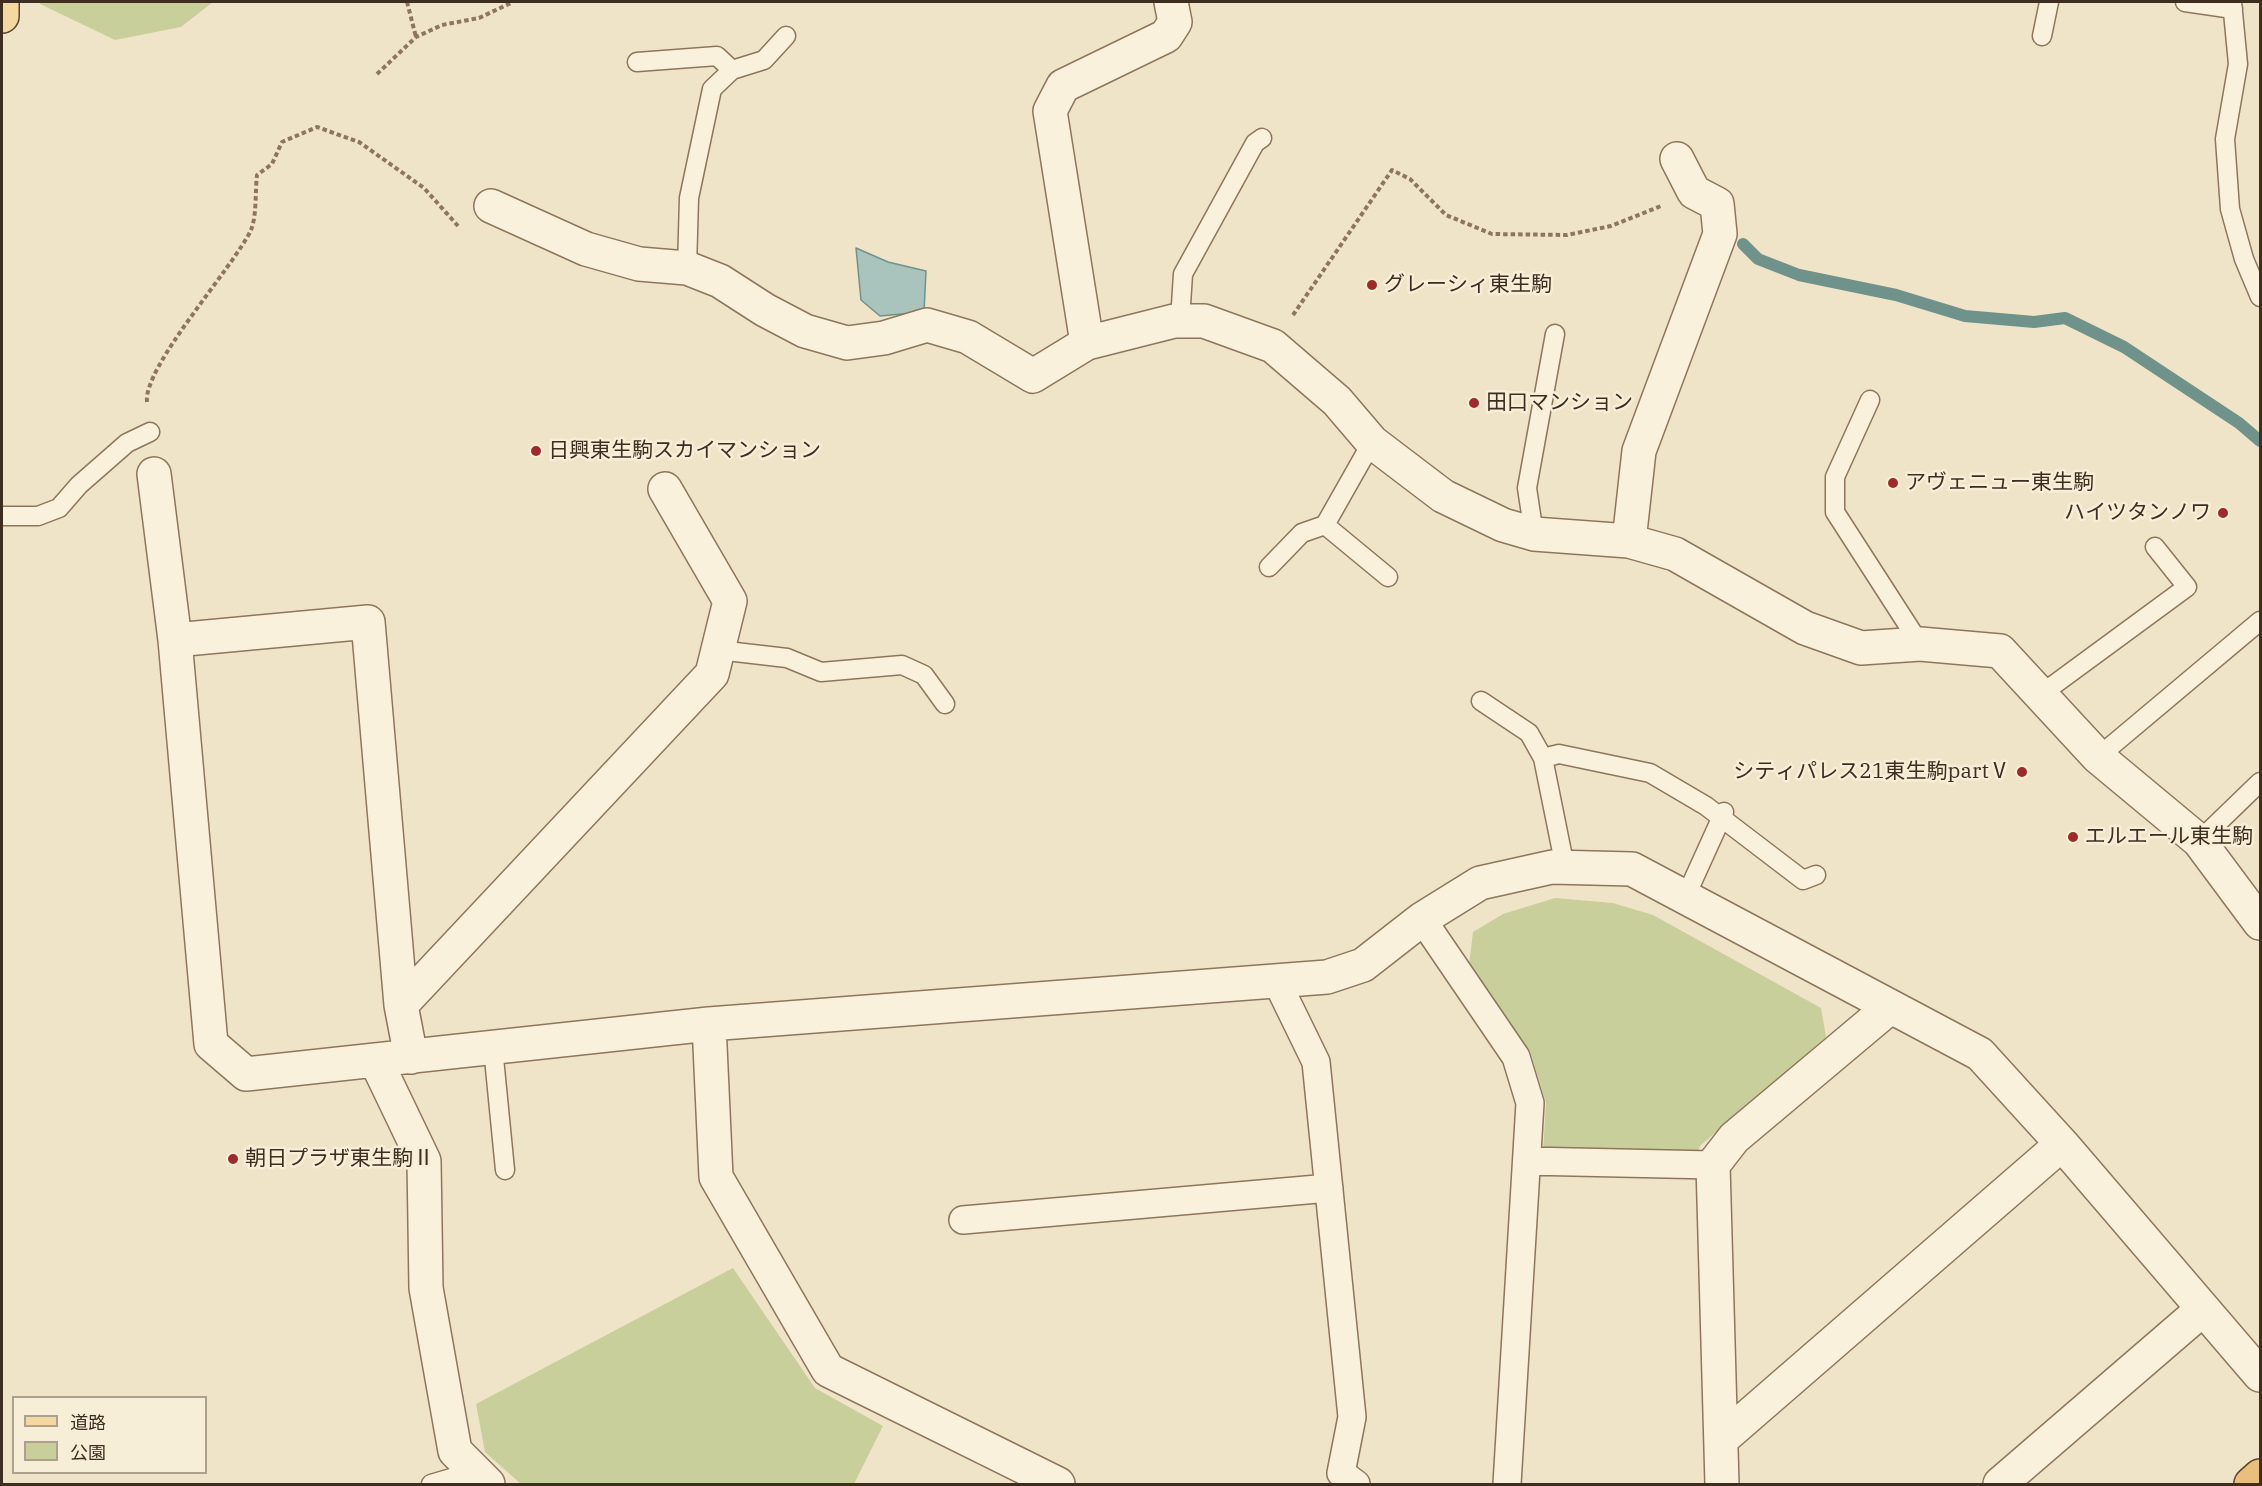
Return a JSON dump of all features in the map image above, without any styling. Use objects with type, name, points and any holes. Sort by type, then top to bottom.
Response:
[{"type":"highway","points":[[2251,1485],[2260,1476]]},
{"type":"main road","points":[[2,2],[2,16]]},
{"type":"street","points":[[1087,343],[1050,111],[1063,86],[1166,36],[1175,22],[1171,2]]},
{"type":"street","points":[[1629,541],[1639,451],[1720,234],[1717,204],[1694,192],[1677,159]]},
{"type":"street","points":[[491,206],[586,249],[639,264],[687,268],[720,281],[765,310],[805,331],[847,343],[884,338],[927,325],[968,337],[1033,376],[1087,343],[1180,320],[1204,321],[1273,346],[1337,401],[1372,442],[1443,496],[1503,525],[1534,534],[1629,541],[1675,554],[1805,628],[1861,648],[1920,644],[2000,651],[2098,757],[2199,842],[2260,923]]},
{"type":"street","points":[[154,474],[175,640],[211,1044],[246,1074],[709,1024],[1327,977],[1363,965],[1422,919],[1480,883],[1552,867],[1632,869],[1980,1054],[2062,1144],[2260,1376]]},
{"type":"street","points":[[401,1005],[712,674],[730,601],[665,489]]},
{"type":"street","points":[[175,640],[368,622],[401,1005],[411,1057]]},
{"type":"street","points":[[1422,919],[1516,1057],[1530,1103],[1507,1485]]},
{"type":"street","points":[[1277,982],[1316,1062],[1352,1417],[1341,1473],[1356,1485]]},
{"type":"street","points":[[1722,1485],[1713,1165],[1734,1138],[1890,1007]]},
{"type":"street","points":[[709,1024],[716,1177],[828,1370],[1058,1485]]},
{"type":"street","points":[[376,1060],[424,1161],[426,1288],[455,1451],[481,1478]]},
{"type":"street","points":[[1722,1439],[2062,1144]]},
{"type":"street","points":[[1527,1161],[1713,1165]]},
{"type":"street","points":[[963,1220],[1329,1188]]},
{"type":"street","points":[[2000,1485],[2203,1309]]},
{"type":"lane","points":[[2042,36],[2049,2]]},
{"type":"lane","points":[[2185,2],[2233,5],[2238,64],[2225,139],[2230,209],[2244,259],[2260,297]]},
{"type":"lane","points":[[687,268],[689,198],[712,89],[732,70],[764,60],[786,36]]},
{"type":"lane","points":[[637,62],[717,56],[732,70]]},
{"type":"lane","points":[[1180,320],[1183,274],[1255,143],[1262,138]]},
{"type":"lane","points":[[1534,534],[1527,488],[1555,334]]},
{"type":"lane","points":[[1870,400],[1835,477],[1835,512],[1920,644]]},
{"type":"lane","points":[[2,516],[38,516],[59,508],[79,485],[127,443],[150,432]]},
{"type":"lane","points":[[1269,567],[1302,533],[1325,525],[1372,442]]},
{"type":"lane","points":[[1325,525],[1388,577]]},
{"type":"lane","points":[[2040,695],[2187,587],[2156,546]]},
{"type":"lane","points":[[2098,757],[2260,621]]},
{"type":"lane","points":[[718,650],[788,658],[821,672],[902,666],[924,675],[945,704]]},
{"type":"lane","points":[[1481,701],[1529,733],[1543,758],[1565,867]]},
{"type":"lane","points":[[1543,758],[1559,754],[1650,773],[1723,816],[1803,880],[1816,875]]},
{"type":"lane","points":[[2199,842],[2260,782]]},
{"type":"lane","points":[[1685,898],[1723,816]]},
{"type":"lane","points":[[493,1048],[505,1170]]},
{"type":"lane","points":[[432,1485],[481,1478]]},
{"type":"path","points":[[407,2],[416,37]]},
{"type":"path","points":[[376,74],[416,37],[442,25],[479,18],[513,2]]},
{"type":"path","points":[[150,432],[146,397],[153,378],[185,325],[225,272],[252,228],[257,175],[272,164],[282,142],[317,127],[358,142],[424,188],[461,229],[481,224],[491,206]]},
{"type":"path","points":[[1273,346],[1392,170],[1410,179],[1446,215],[1492,234],[1567,235],[1600,228],[1694,192]]},
{"type":"green space","points":[[40,2],[213,2],[181,27],[115,40]]},
{"type":"green space","points":[[1555,898],[1613,903],[1653,915],[1821,1008],[1826,1037],[1700,1146],[1696,1158],[1543,1152],[1546,1103],[1530,1051],[1469,965],[1473,932],[1503,914]]},
{"type":"green space","points":[[733,1268],[815,1388],[883,1426],[854,1484],[521,1484],[485,1452],[476,1404]]},
{"type":"water","points":[[856,248],[888,262],[926,271],[924,312],[880,316],[861,300]]},
{"type":"waterway","points":[[1743,244],[1758,259],[1799,275],[1896,295],[1965,316],[2034,322],[2065,318],[2124,347],[2239,423],[2260,441]]},
{"type":"place","name":"グレーシィ東生駒","points":[[1372,285]]},
{"type":"place","name":"田口マンション","points":[[1474,403]]},
{"type":"place","name":"日興東生駒スカイマンション","points":[[536,451]]},
{"type":"place","name":"アヴェニュー東生駒","points":[[1893,483]]},
{"type":"place","name":"ハイツタンノワ","points":[[2223,513]]},
{"type":"place","name":"シティパレス21東生駒partⅤ","points":[[2022,772]]},
{"type":"place","name":"エルエール東生駒","points":[[2073,837]]},
{"type":"place","name":"朝日プラザ東生駒Ⅱ","points":[[233,1159]]}]
